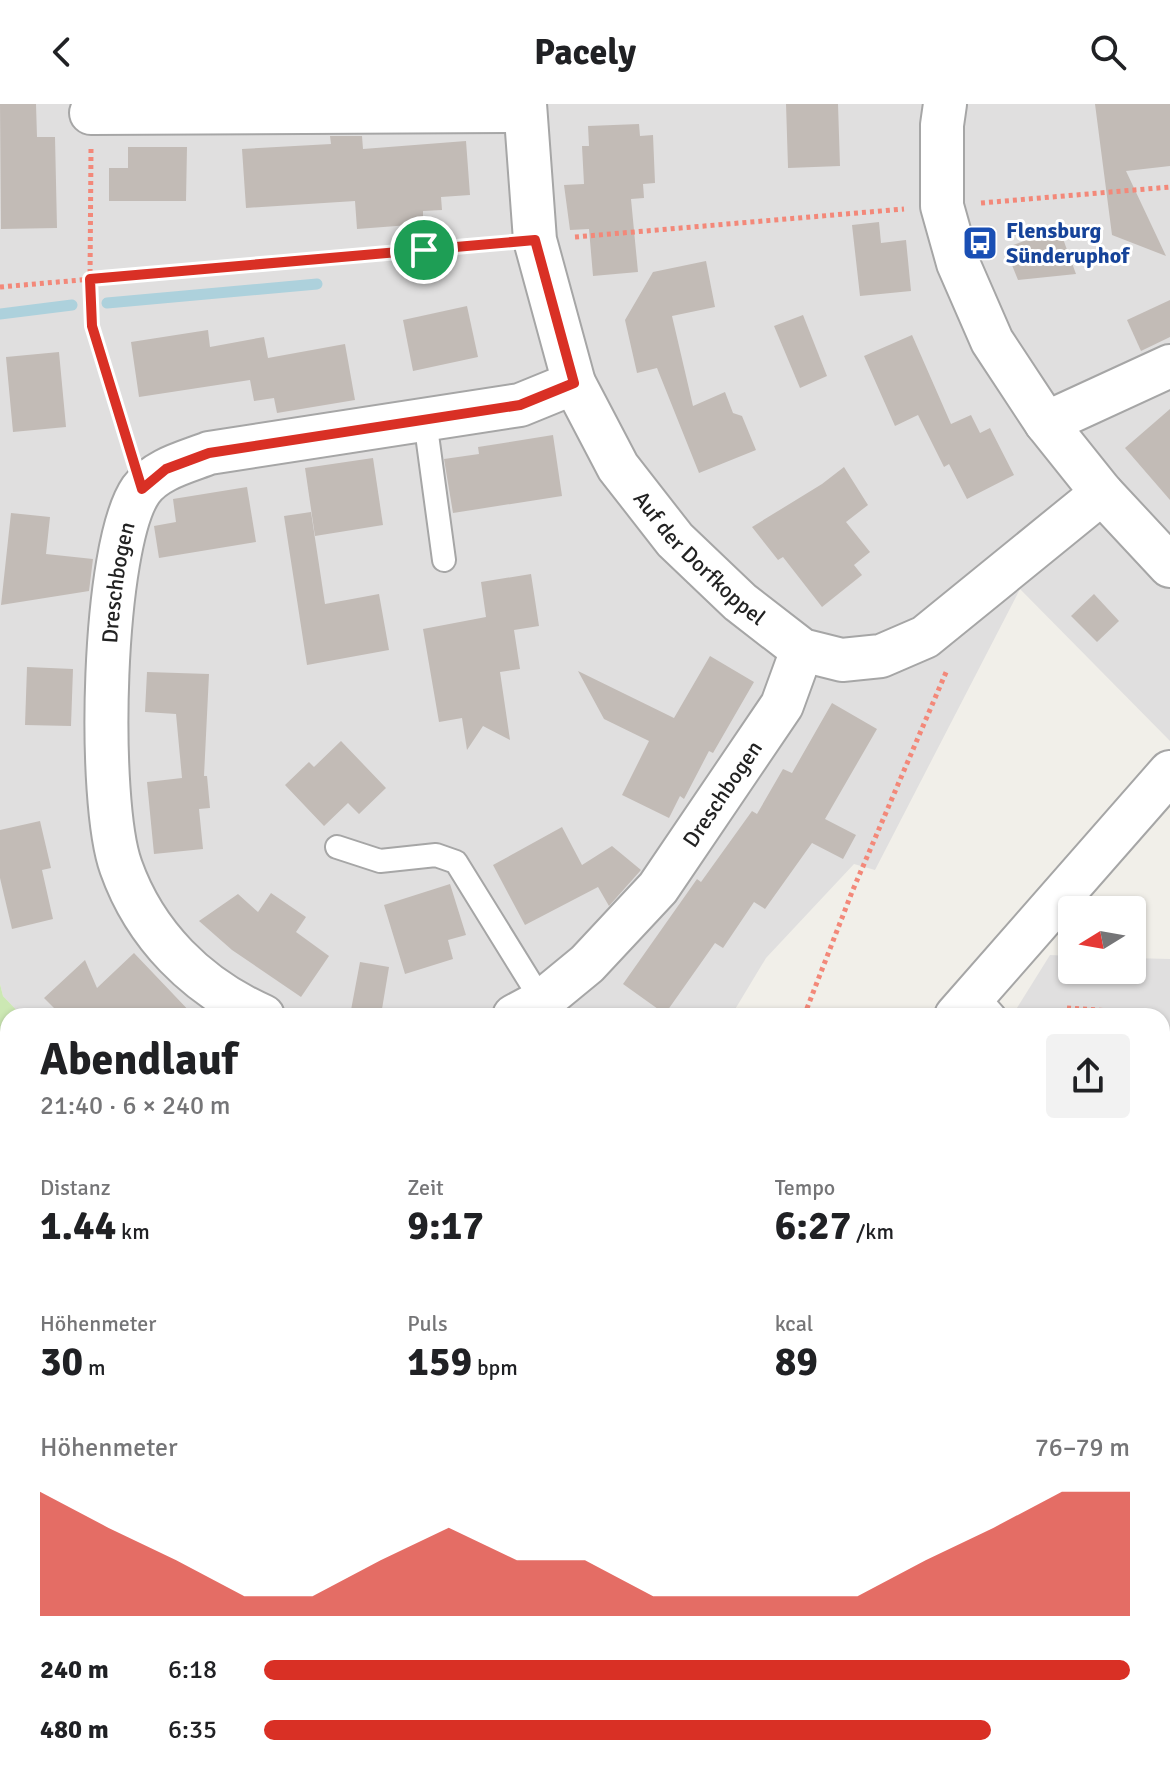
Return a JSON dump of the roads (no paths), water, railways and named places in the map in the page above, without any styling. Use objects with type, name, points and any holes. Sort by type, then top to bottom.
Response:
[{"type":"street","points":[[945,104],[942,206],[958,263],[992,341],[1046,423],[1102,493],[1170,566]]},
{"type":"street","name":"Auf der Dorfkoppel","points":[[91,113],[525,108],[535,240],[574,383],[618,467],[675,540],[740,602],[802,650],[842,660],[881,656],[925,637],[1102,493]]},
{"type":"street","points":[[1046,423],[1170,366]]},
{"type":"street","name":"Dreschbogen","points":[[245,1008],[231,1002],[176,959],[146,920],[120,866],[111,827],[106,755],[111,618],[125,523],[142,489],[166,469],[209,453],[520,405],[574,383]]},
{"type":"street","name":"Dreschbogen","points":[[528,1008],[587,964],[658,888],[782,705],[802,650]]},
{"type":"street","points":[[975,1008],[1170,772]]},
{"type":"lane","points":[[425,420],[444,560]]},
{"type":"lane","points":[[337,847],[380,861],[436,855],[456,862],[528,1008]]},
{"type":"waterway","points":[[107,303],[317,284]]},
{"type":"waterway","points":[[0,314],[72,305]]},
{"type":"place","name":"Flensburg Sünderuphof","points":[[980,243]]}]
